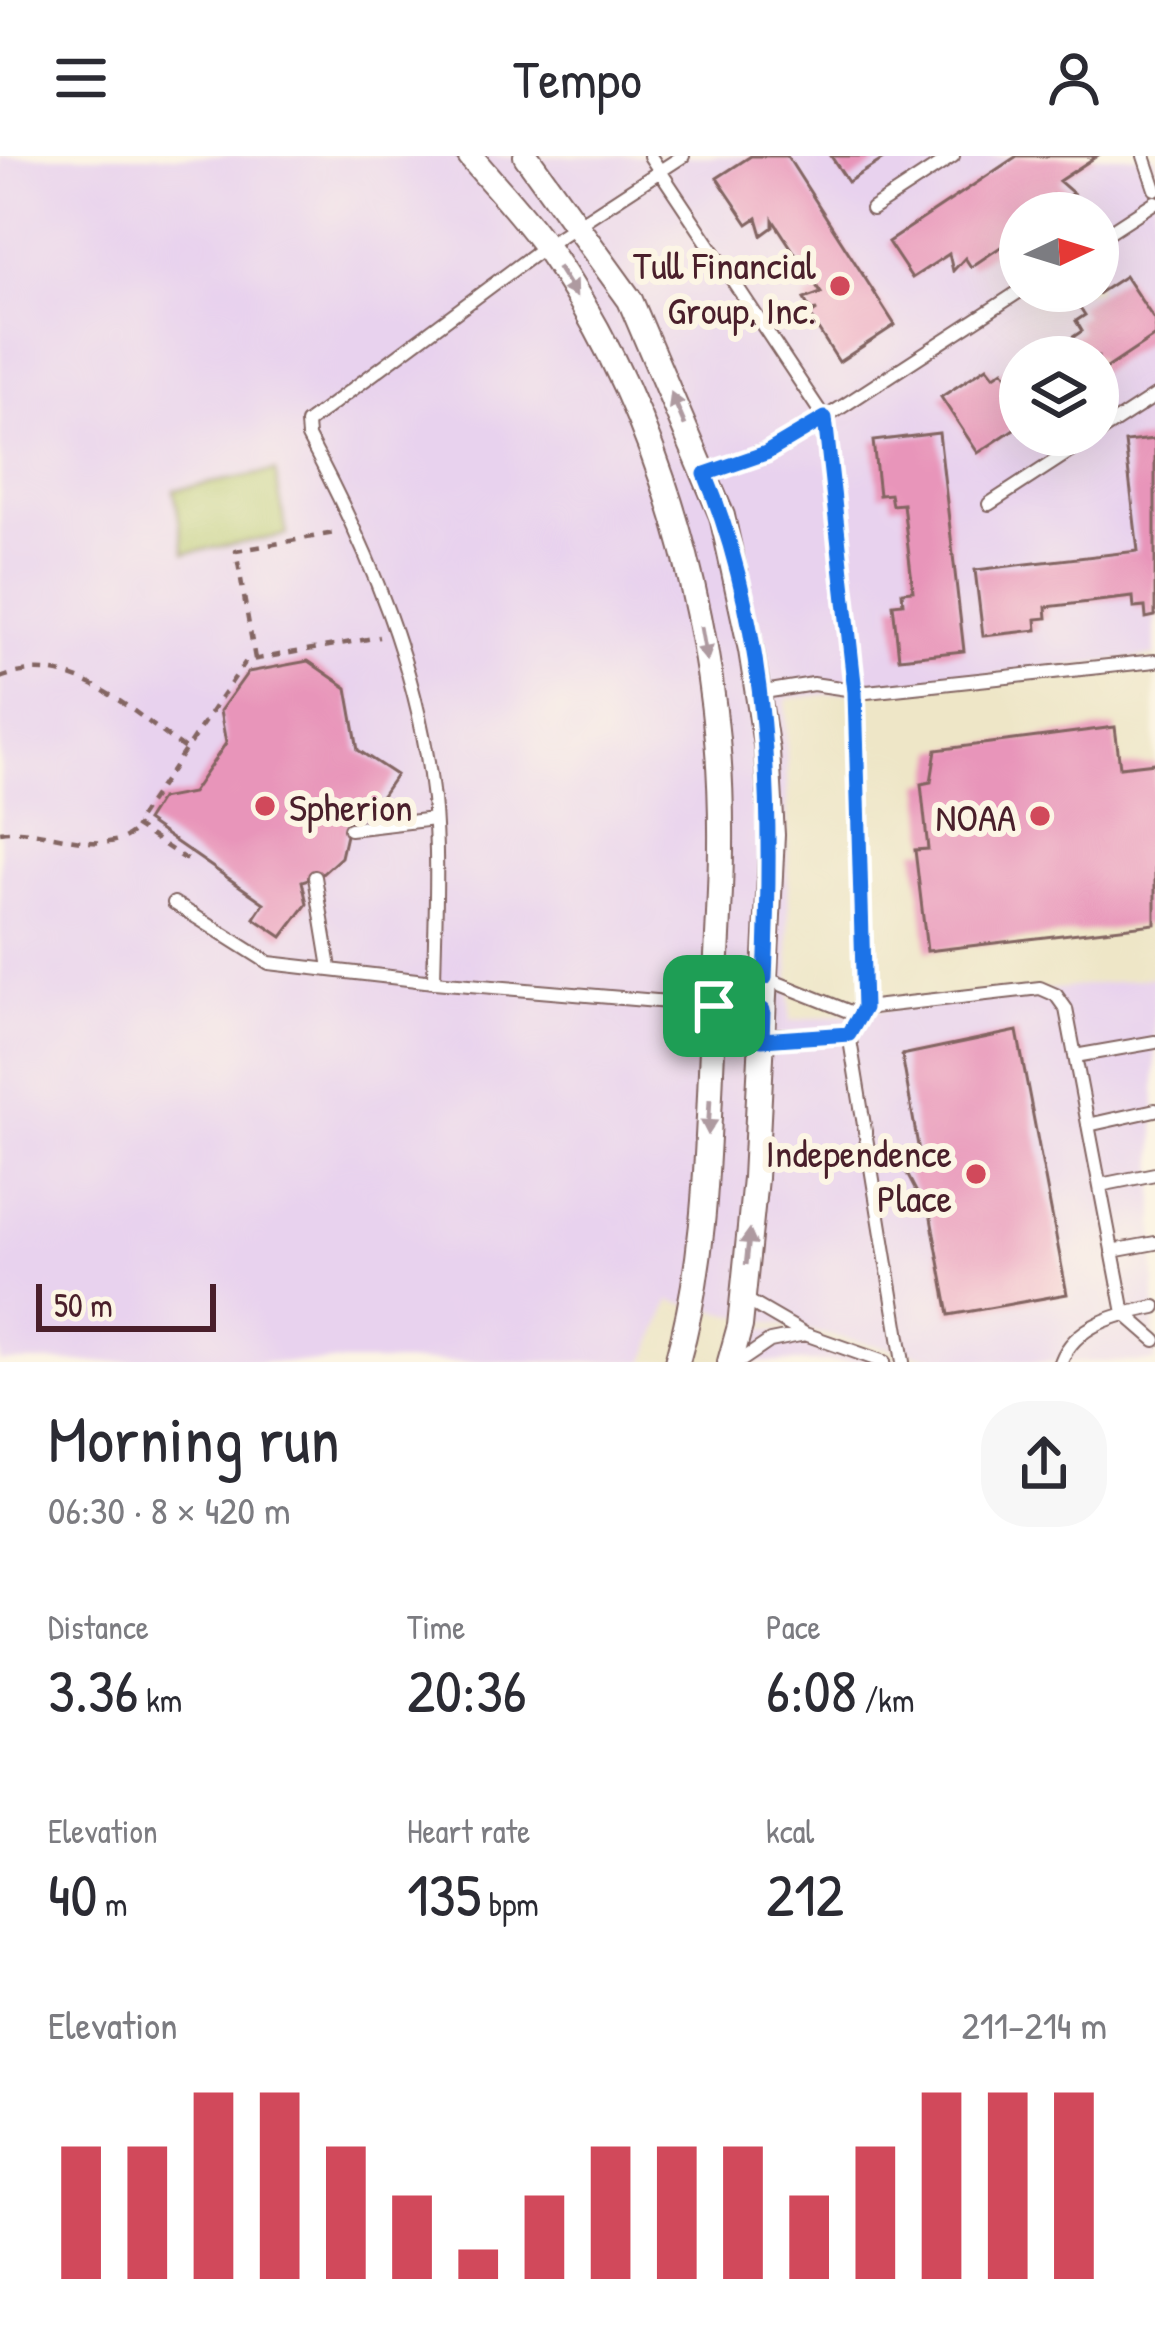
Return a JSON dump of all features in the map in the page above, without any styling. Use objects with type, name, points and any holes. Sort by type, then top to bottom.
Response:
[{"type":"street","points":[[470,156],[545,246],[599,332],[663,484],[697,607],[720,786],[716,974],[702,1246],[677,1362]]},
{"type":"street","points":[[526,156],[630,300],[722,516],[758,693],[772,835],[762,1040],[735,1362]]},
{"type":"lane","points":[[650,156],[825,418],[855,692],[861,1011],[849,1034],[903,1362]]},
{"type":"lane","points":[[434,982],[434,819],[418,718],[396,633],[357,529],[308,437],[313,414],[545,246],[683,156]]},
{"type":"lane","points":[[872,209],[953,156]]},
{"type":"lane","points":[[1144,156],[1155,189]]},
{"type":"lane","points":[[1119,225],[1155,202]]},
{"type":"lane","points":[[705,474],[766,453],[999,304]]},
{"type":"lane","points":[[1119,419],[1155,396]]},
{"type":"lane","points":[[988,504],[1062,456]]},
{"type":"lane","points":[[758,693],[813,685],[855,692],[1155,661]]},
{"type":"lane","points":[[350,829],[434,819]]},
{"type":"lane","points":[[315,877],[330,968]]},
{"type":"lane","points":[[174,903],[269,963],[763,1010]]},
{"type":"lane","points":[[716,974],[765,978],[861,1011],[1040,988],[1056,995],[1066,1009],[1124,1313],[1155,1340]]},
{"type":"lane","points":[[712,1036],[762,1040],[849,1034]]},
{"type":"lane","points":[[1075,1056],[1155,1042]]},
{"type":"lane","points":[[1088,1125],[1155,1110]]},
{"type":"lane","points":[[1100,1185],[1155,1174]]},
{"type":"lane","points":[[1112,1251],[1155,1243]]},
{"type":"lane","points":[[743,1298],[805,1334],[884,1362]]},
{"type":"lane","points":[[1061,1362],[1077,1338],[1124,1313],[1155,1307]]},
{"type":"lane","points":[[735,1362],[770,1341],[805,1334]]},
{"type":"path","points":[[255,659],[236,551],[357,529]]},
{"type":"path","points":[[0,832],[43,830],[103,845],[118,843],[138,827],[246,661],[396,633]]},
{"type":"path","points":[[0,678],[44,668],[74,673],[186,749]]},
{"type":"path","points":[[138,827],[187,860]]},
{"type":"shaded area","points":[[0,156],[1155,156],[1155,656],[786,699],[790,1021],[1155,977],[1155,1362],[953,1362],[670,1301],[645,1362],[0,1362]]},
{"type":"shaded area","points":[[751,1325],[915,1362],[742,1362]]},
{"type":"green space","points":[[275,471],[287,535],[185,553],[174,490]]},
{"type":"building","points":[[751,156],[787,156],[895,325],[839,362],[809,315],[817,310],[811,311],[804,299],[821,293],[773,220],[773,227],[762,235],[757,218],[748,224],[717,178]]},
{"type":"building","points":[[831,156],[888,156],[848,182]]},
{"type":"building","points":[[1017,156],[1097,156],[1059,181],[1072,192],[999,192],[999,248],[971,267],[965,258],[953,271],[949,254],[912,278],[888,242]]},
{"type":"building","points":[[1125,276],[1155,321],[1155,336],[1119,360],[1119,336],[1074,336],[1082,331],[1076,321],[1083,312],[1119,312],[1119,280]]},
{"type":"building","points":[[987,367],[994,376],[999,373],[999,439],[978,453],[941,397]]},
{"type":"building","points":[[939,433],[964,651],[899,658],[893,604],[903,603],[902,592],[913,591],[903,504],[892,505],[890,494],[879,495],[873,441]]},
{"type":"building","points":[[1155,439],[1155,616],[1146,618],[1145,607],[1134,608],[1133,597],[1046,607],[1047,618],[1036,619],[1037,630],[983,636],[975,570],[1138,551],[1125,442]]},
{"type":"building","name":"Spherion","points":[[308,661],[347,688],[358,750],[396,775],[369,814],[350,817],[341,857],[321,875],[302,881],[307,904],[282,937],[254,918],[264,903],[146,821],[160,799],[192,793],[226,743],[220,711],[248,672]]},
{"type":"building","name":"NOAA","points":[[1115,727],[1120,767],[1155,763],[1155,924],[927,951],[915,850],[928,849],[921,784],[931,782],[936,750]]},
{"type":"building","name":"Independence Place","points":[[1017,1031],[1067,1294],[949,1315],[928,1202],[919,1197],[906,1172],[907,1166],[921,1163],[902,1055]]},
{"type":"place","name":"Tull Financial Group, Inc.","points":[[840,286]]},
{"type":"place","name":"Spherion","points":[[265,806]]},
{"type":"place","name":"NOAA","points":[[1040,816]]},
{"type":"place","name":"Independence Place","points":[[976,1174]]},
{"type":"route","points":[[825,418],[855,692],[864,1008],[849,1034],[762,1040],[763,1010],[714,1006],[716,974],[765,978],[772,835],[767,751],[751,650],[722,516],[705,474],[766,453],[825,418]]}]
